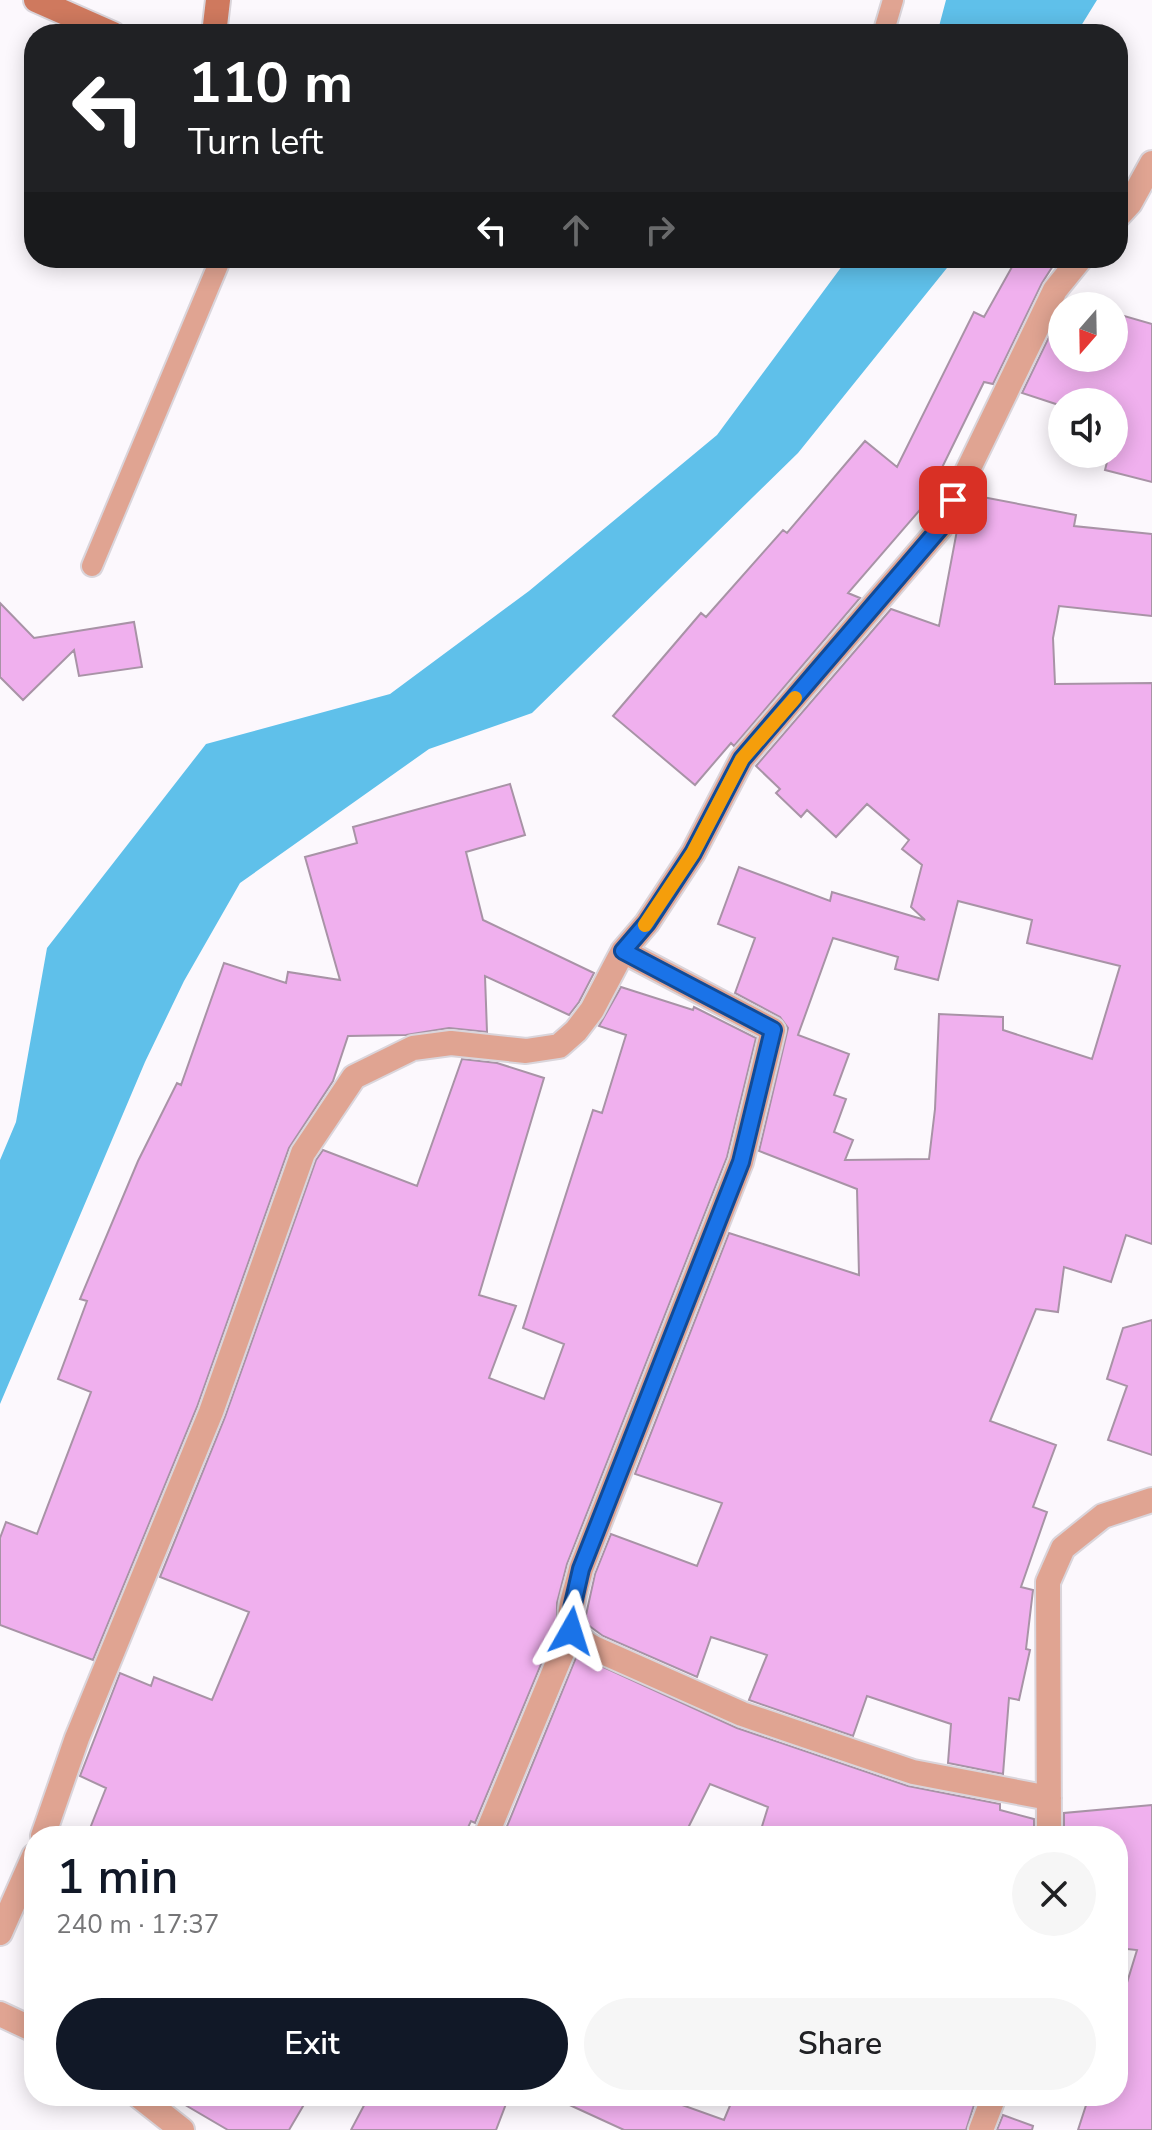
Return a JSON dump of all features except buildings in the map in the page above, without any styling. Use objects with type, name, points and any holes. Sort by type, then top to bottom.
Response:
[{"type":"street","points":[[36,0],[90,24]]},
{"type":"street","points":[[215,24],[218,0]]},
{"type":"street","points":[[1129,207],[1152,163]]},
{"type":"street","points":[[46,1826],[77,1738],[211,1412],[303,1153],[354,1077],[413,1048],[451,1043],[526,1051],[559,1046],[592,1010],[623,951],[647,923],[693,853],[742,759],[940,528],[1055,290],[1073,268]]},
{"type":"street","points":[[490,1826],[571,1631],[570,1617],[581,1569],[741,1162],[773,1030],[623,951]]},
{"type":"street","points":[[1049,1826],[1048,1582],[1063,1548],[1103,1516],[1152,1500]]},
{"type":"street","points":[[571,1631],[588,1646],[742,1714],[913,1772],[1049,1798]]},
{"type":"street","points":[[0,1933],[24,1879]]},
{"type":"street","points":[[0,2014],[24,2025]]},
{"type":"street","points":[[152,2106],[182,2130]]},
{"type":"street","points":[[981,2130],[990,2106]]},
{"type":"lane","points":[[886,24],[893,0]]},
{"type":"lane","points":[[92,566],[217,268]]},
{"type":"water","points":[[946,0],[1097,0],[1082,24],[940,24]]},
{"type":"water","points":[[841,268],[947,268],[798,453],[532,713],[429,749],[240,883],[184,981],[145,1062],[0,1404],[0,1160],[16,1122],[47,948],[206,744],[390,694],[529,591],[717,435]]},
{"type":"slow traffic","points":[[645,925],[693,853],[720,796],[742,759],[795,698]]},
{"type":"route","points":[[571,1631],[570,1617],[581,1569],[741,1162],[773,1030],[623,951],[647,923],[693,853],[720,796],[742,759],[940,528],[953,500]]}]
